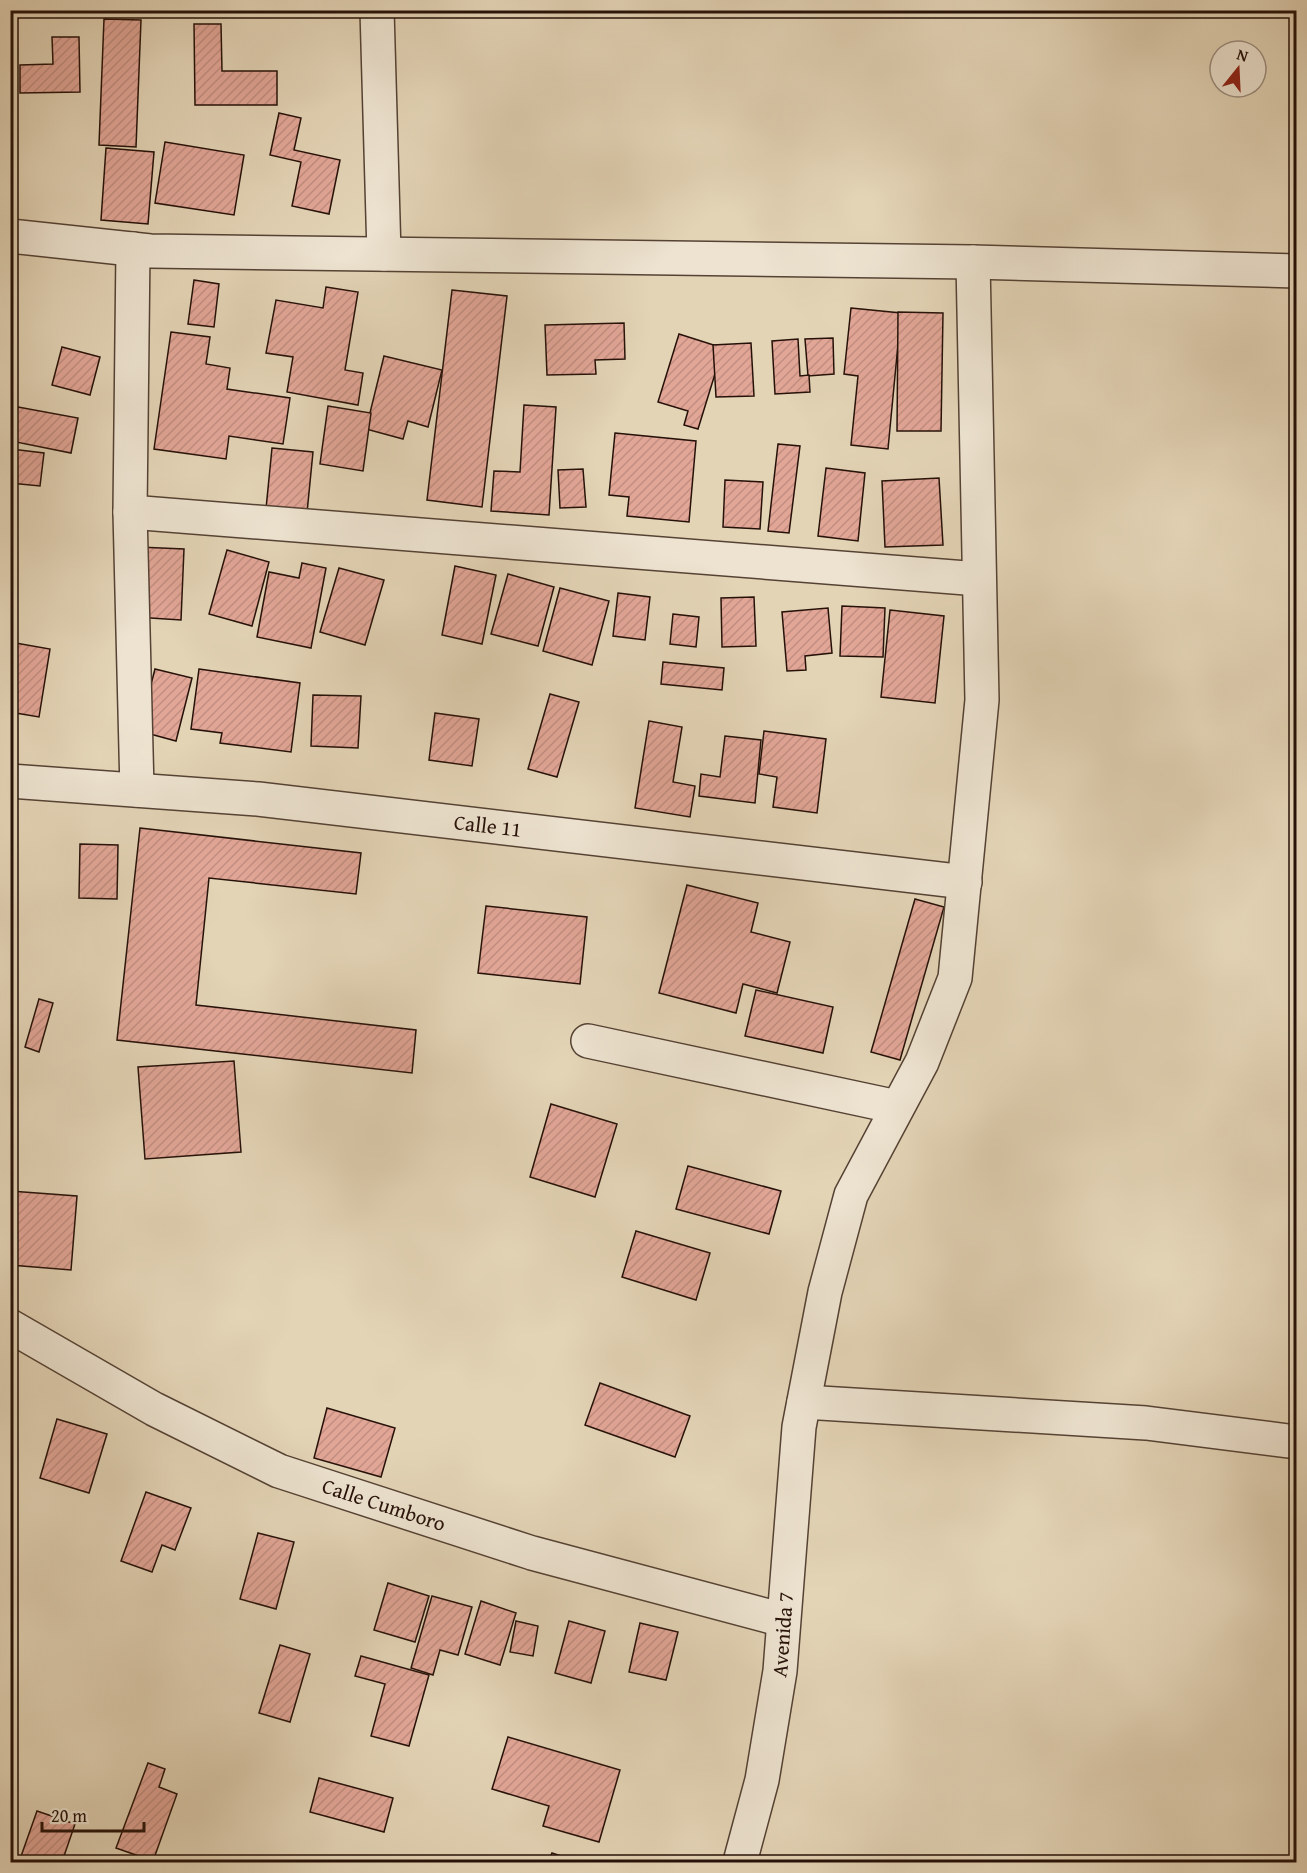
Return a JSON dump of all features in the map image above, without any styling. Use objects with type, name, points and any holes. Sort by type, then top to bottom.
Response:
[{"type":"street","points":[[377,10],[384,254]]},
{"type":"street","points":[[10,236],[133,249],[973,262],[1296,271]]},
{"type":"street","points":[[133,249],[130,512],[137,790]]},
{"type":"street","name":"Avenida 7","points":[[740,1863],[762,1780],[780,1671],[789,1532],[804,1402],[825,1292],[851,1195],[922,1062],[955,978],[982,700],[973,262]]},
{"type":"street","points":[[130,512],[979,579]]},
{"type":"street","name":"Calle 11","points":[[10,781],[258,799],[965,882]]},
{"type":"street","points":[[588,1041],[897,1107]]},
{"type":"street","name":"Calle Cumboro","points":[[10,1326],[154,1409],[279,1471],[532,1553],[783,1620]]},
{"type":"street","points":[[804,1402],[1146,1423],[1296,1442]]},
{"type":"building","points":[[104,19],[141,20],[136,147],[99,145]]},
{"type":"building","points":[[194,24],[221,24],[222,71],[277,71],[277,105],[195,105]]},
{"type":"building","points":[[52,37],[79,37],[80,92],[20,93],[20,65],[53,64]]},
{"type":"building","points":[[279,113],[301,118],[294,150],[340,160],[329,214],[292,206],[301,162],[270,155]]},
{"type":"building","points":[[165,142],[244,155],[234,215],[155,203]]},
{"type":"building","points":[[106,148],[154,152],[148,224],[101,220]]},
{"type":"building","points":[[194,280],[219,284],[214,327],[188,324]]},
{"type":"building","points":[[326,287],[358,292],[345,370],[363,373],[358,405],[287,392],[293,357],[266,353],[276,300],[323,308]]},
{"type":"building","points":[[452,290],[507,296],[482,507],[427,500]]},
{"type":"building","points":[[851,308],[901,313],[888,449],[851,445],[858,376],[844,374]]},
{"type":"building","points":[[898,312],[943,313],[941,431],[897,431]]},
{"type":"building","points":[[624,323],[625,359],[595,360],[596,374],[547,375],[545,325]]},
{"type":"building","points":[[171,332],[210,337],[206,364],[230,368],[227,389],[290,398],[283,444],[229,436],[226,459],[154,449]]},
{"type":"building","points":[[679,334],[723,348],[698,429],[684,425],[688,411],[658,402]]},
{"type":"building","points":[[833,338],[834,374],[808,376],[805,339]]},
{"type":"building","points":[[798,339],[800,376],[809,375],[810,392],[775,394],[772,341]]},
{"type":"building","points":[[751,343],[754,396],[716,397],[713,345]]},
{"type":"building","points":[[62,347],[100,357],[90,395],[52,385]]},
{"type":"building","points":[[384,356],[442,370],[428,427],[408,421],[403,439],[366,429]]},
{"type":"building","points":[[524,405],[556,407],[549,515],[491,511],[494,471],[520,472]]},
{"type":"building","points":[[328,406],[371,413],[363,471],[320,464]]},
{"type":"building","points":[[18,407],[78,418],[71,453],[11,441]]},
{"type":"building","points":[[615,433],[696,441],[689,522],[627,516],[629,497],[609,495]]},
{"type":"building","points":[[778,444],[800,446],[789,533],[768,531]]},
{"type":"building","points":[[272,448],[313,452],[306,523],[265,519]]},
{"type":"building","points":[[11,449],[44,453],[40,486],[10,483]]},
{"type":"building","points":[[826,468],[865,473],[858,541],[818,536]]},
{"type":"building","points":[[583,469],[586,507],[560,508],[558,470]]},
{"type":"building","points":[[939,478],[943,545],[885,547],[882,481]]},
{"type":"building","points":[[725,480],[763,482],[760,529],[723,527]]},
{"type":"building","points":[[138,547],[184,549],[181,620],[135,617]]},
{"type":"building","points":[[227,550],[269,562],[252,626],[209,614]]},
{"type":"building","points":[[302,563],[326,568],[311,648],[257,637],[269,572],[299,578]]},
{"type":"building","points":[[455,566],[496,575],[482,644],[442,635]]},
{"type":"building","points":[[339,568],[384,580],[365,645],[320,632]]},
{"type":"building","points":[[508,574],[554,587],[538,646],[491,634]]},
{"type":"building","points":[[560,588],[609,601],[592,665],[543,651]]},
{"type":"building","points":[[618,593],[650,597],[645,640],[613,636]]},
{"type":"building","points":[[754,597],[756,646],[722,647],[721,598]]},
{"type":"building","points":[[842,606],[885,608],[883,657],[840,656]]},
{"type":"building","points":[[828,608],[832,653],[805,656],[806,670],[787,671],[782,612]]},
{"type":"building","points":[[10,609],[15,610],[10,642]]},
{"type":"building","points":[[890,610],[944,616],[935,703],[881,697]]},
{"type":"building","points":[[673,614],[699,617],[696,647],[670,644]]},
{"type":"building","points":[[10,642],[50,649],[39,717],[10,712]]},
{"type":"building","points":[[663,662],[724,668],[722,690],[661,684]]},
{"type":"building","points":[[155,669],[192,678],[176,741],[139,731]]},
{"type":"building","points":[[199,669],[300,683],[291,752],[220,743],[222,733],[191,729]]},
{"type":"building","points":[[550,694],[579,702],[557,777],[528,769]]},
{"type":"building","points":[[313,695],[361,696],[358,748],[311,746]]},
{"type":"building","points":[[435,713],[479,719],[472,766],[429,760]]},
{"type":"building","points":[[649,721],[682,727],[673,782],[695,786],[690,817],[635,808]]},
{"type":"building","points":[[764,731],[826,739],[817,813],[773,807],[777,777],[759,774]]},
{"type":"building","points":[[725,736],[761,740],[755,803],[699,796],[701,774],[720,777]]},
{"type":"building","points":[[140,828],[361,853],[356,894],[209,878],[196,1005],[416,1030],[412,1073],[117,1040]]},
{"type":"building","points":[[80,844],[118,845],[117,899],[79,898]]},
{"type":"building","points":[[687,885],[758,903],[751,932],[790,942],[777,993],[743,984],[736,1013],[659,993]]},
{"type":"building","points":[[915,899],[944,907],[900,1060],[871,1052]]},
{"type":"building","points":[[486,906],[587,917],[580,984],[478,973]]},
{"type":"building","points":[[756,990],[833,1007],[823,1053],[745,1036]]},
{"type":"building","points":[[39,999],[53,1003],[39,1052],[25,1047]]},
{"type":"building","points":[[234,1061],[241,1152],[145,1159],[138,1067]]},
{"type":"building","points":[[551,1104],[617,1124],[595,1197],[530,1177]]},
{"type":"building","points":[[688,1166],[781,1191],[769,1234],[676,1209]]},
{"type":"building","points":[[10,1191],[77,1196],[71,1270],[10,1265]]},
{"type":"building","points":[[636,1231],[710,1253],[696,1300],[622,1277]]},
{"type":"building","points":[[600,1383],[690,1416],[675,1457],[585,1425]]},
{"type":"building","points":[[327,1408],[395,1428],[381,1477],[314,1458]]},
{"type":"building","points":[[57,1419],[107,1434],[89,1493],[40,1478]]},
{"type":"building","points":[[146,1492],[191,1508],[175,1550],[162,1545],[152,1572],[121,1561]]},
{"type":"building","points":[[258,1533],[294,1542],[276,1609],[240,1599]]},
{"type":"building","points":[[388,1583],[429,1596],[415,1642],[374,1630]]},
{"type":"building","points":[[432,1596],[472,1607],[458,1655],[440,1650],[433,1675],[411,1668]]},
{"type":"building","points":[[481,1601],[516,1613],[500,1665],[465,1654]]},
{"type":"building","points":[[516,1621],[538,1626],[533,1656],[510,1652]]},
{"type":"building","points":[[569,1621],[605,1631],[591,1683],[555,1673]]},
{"type":"building","points":[[640,1623],[678,1632],[666,1680],[629,1672]]},
{"type":"building","points":[[280,1645],[310,1654],[290,1722],[259,1713]]},
{"type":"building","points":[[361,1656],[429,1675],[409,1746],[371,1736],[385,1684],[355,1676]]},
{"type":"building","points":[[508,1737],[620,1770],[599,1842],[543,1826],[549,1806],[492,1789]]},
{"type":"building","points":[[148,1763],[165,1769],[159,1787],[177,1794],[153,1861],[116,1848]]},
{"type":"building","points":[[319,1778],[393,1798],[384,1832],[310,1812]]},
{"type":"building","points":[[37,1811],[75,1824],[62,1862],[19,1862]]},
{"type":"building","points":[[552,1853],[579,1862],[548,1862]]}]
